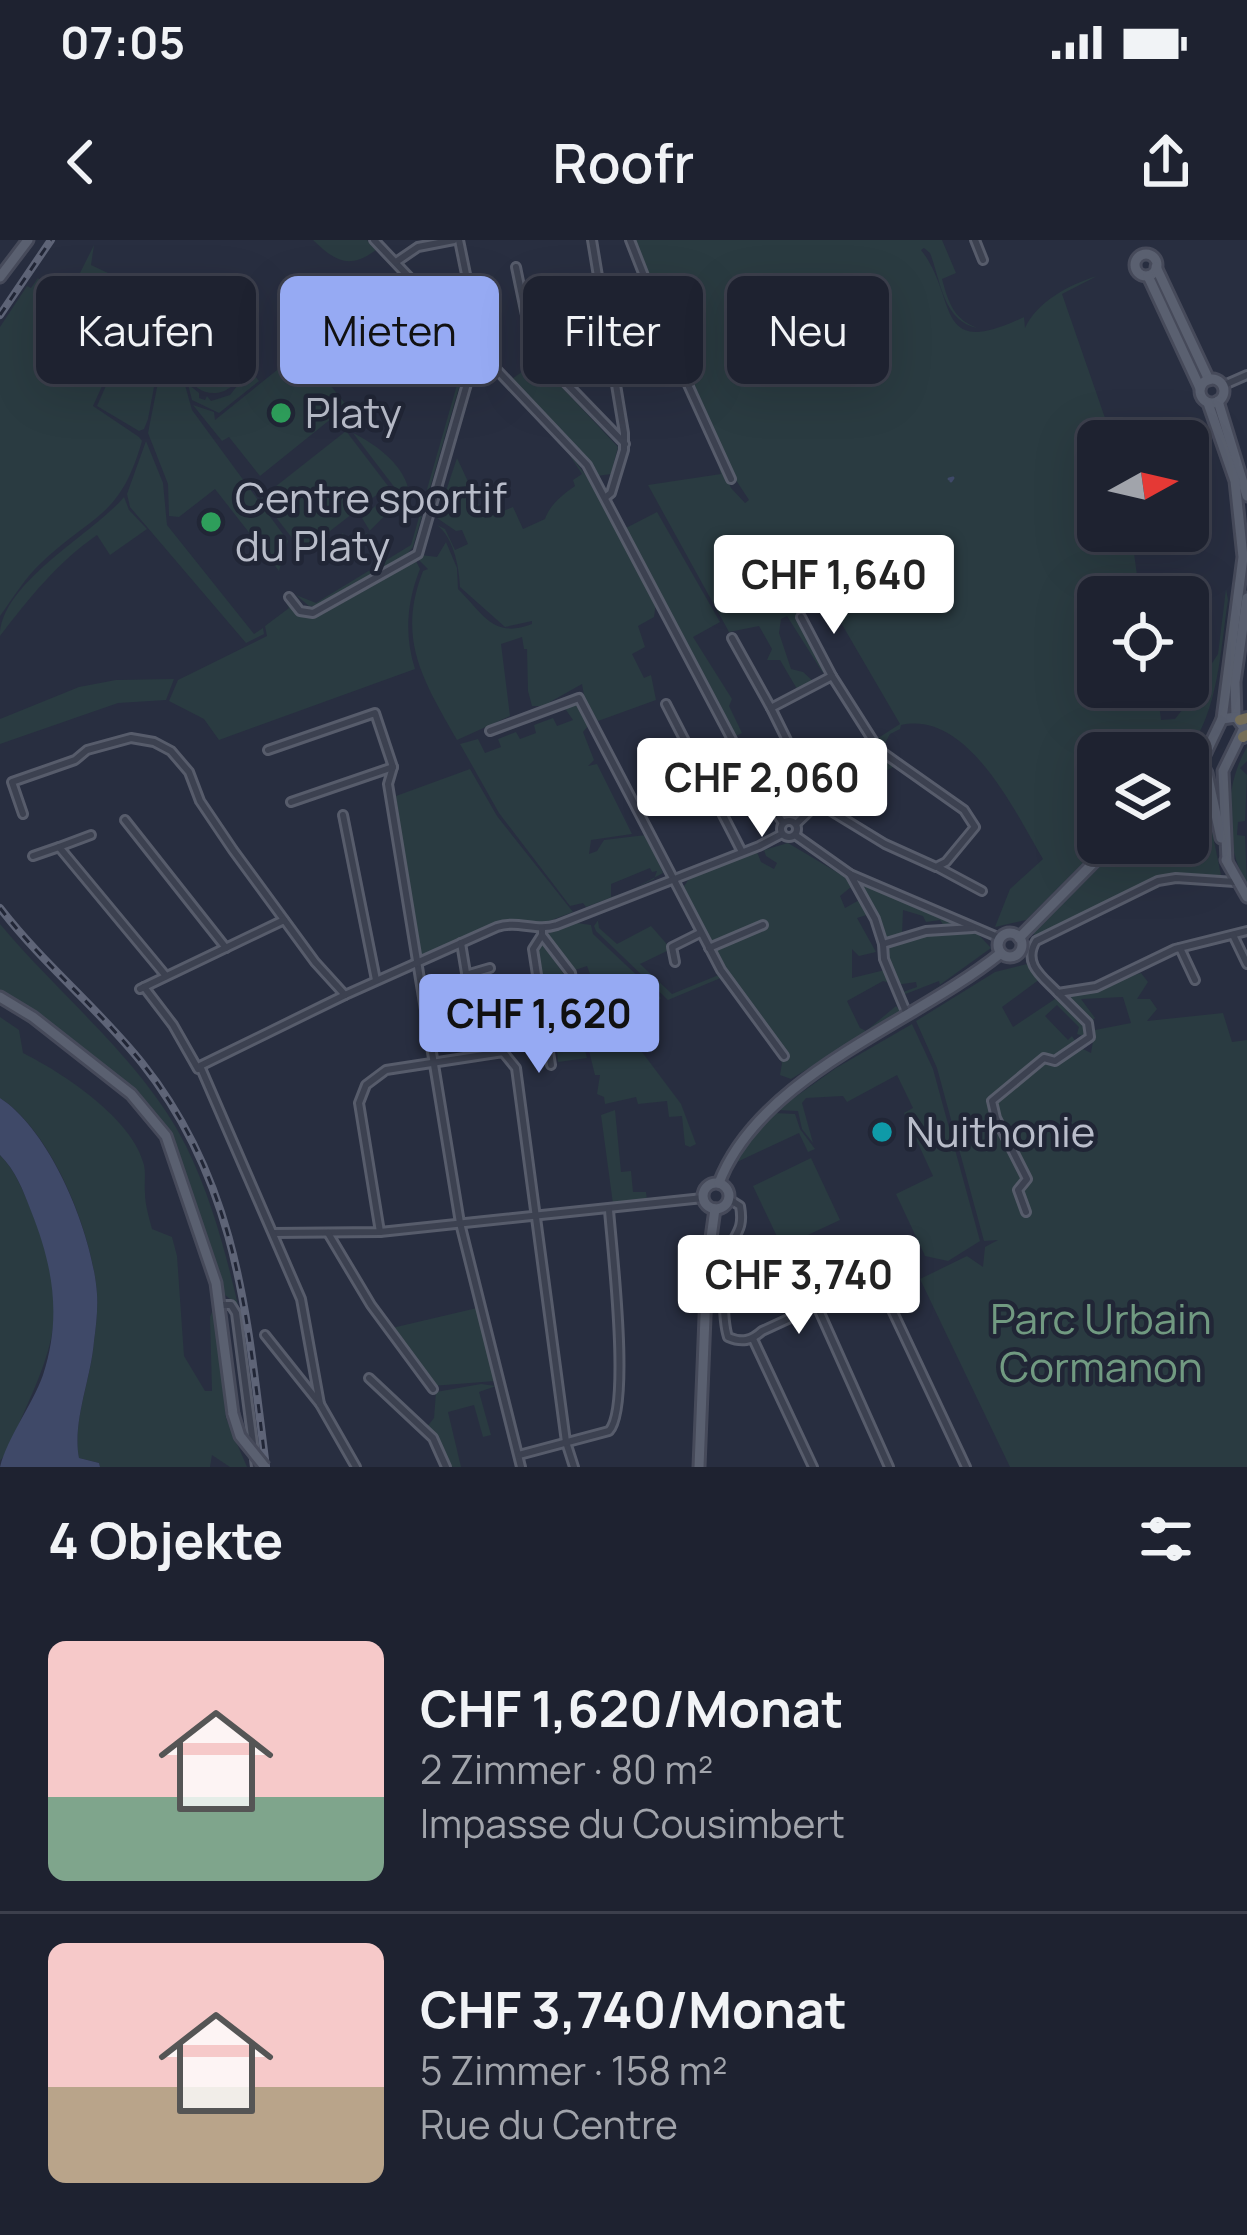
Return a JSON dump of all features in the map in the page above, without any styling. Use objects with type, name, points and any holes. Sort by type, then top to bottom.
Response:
[{"type":"main road","points":[[0,277],[28,240]]},
{"type":"main road","points":[[1143,240],[1149,264],[1204,384],[1201,397],[1213,402],[1247,496]]},
{"type":"main road","points":[[1204,384],[1222,386],[1223,394],[1213,402]]},
{"type":"main road","points":[[1209,742],[1222,719],[1243,557],[1235,481],[1213,402]]},
{"type":"main road","points":[[1227,861],[1223,771],[1242,738],[1235,682],[1247,598]]},
{"type":"main road","points":[[1222,719],[1241,718]]},
{"type":"main road","points":[[1216,731],[1221,741],[1242,738]]},
{"type":"main road","points":[[1209,749],[1220,749],[1227,758]]},
{"type":"main road","points":[[1209,769],[1223,771]]},
{"type":"main road","points":[[1209,788],[1227,861],[1247,897]]},
{"type":"main road","points":[[1019,938],[1092,864]]},
{"type":"main road","points":[[1008,934],[1019,938],[1018,954],[1007,957],[1001,953],[1000,938],[1008,934]]},
{"type":"main road","points":[[715,1209],[703,1198],[706,1187],[719,1183],[741,1140],[772,1104],[1001,953]]},
{"type":"main road","points":[[0,997],[131,1094],[159,1125],[180,1171],[220,1305],[233,1414],[240,1436],[260,1467]]},
{"type":"main road","points":[[715,1209],[729,1199],[726,1187],[719,1183]]},
{"type":"main road","points":[[699,1467],[707,1267],[715,1209]]},
{"type":"street","points":[[374,240],[409,276]]},
{"type":"street","points":[[396,262],[416,243],[457,240],[467,276]]},
{"type":"street","points":[[592,240],[625,444],[606,496]]},
{"type":"street","points":[[631,240],[731,479]]},
{"type":"street","points":[[976,240],[983,260]]},
{"type":"street","points":[[516,267],[533,349],[625,444]]},
{"type":"street","points":[[499,372],[576,453],[606,496],[747,768],[783,823],[782,833]]},
{"type":"street","points":[[1222,386],[1247,375]]},
{"type":"street","points":[[289,596],[300,611],[313,614],[418,554],[468,384]]},
{"type":"street","points":[[599,485],[614,480]]},
{"type":"street","points":[[801,617],[879,750],[974,822],[973,832],[936,867]]},
{"type":"street","points":[[732,638],[818,803],[885,844],[982,890]]},
{"type":"street","points":[[771,708],[832,676]]},
{"type":"street","points":[[490,730],[579,698],[724,976],[784,1056]]},
{"type":"street","points":[[666,704],[742,852]]},
{"type":"street","points":[[268,750],[374,713],[393,767],[388,784],[460,1223],[521,1467]]},
{"type":"street","points":[[23,814],[12,782],[75,760],[87,750],[131,738],[171,751],[189,772],[206,811],[284,920],[345,994]]},
{"type":"street","points":[[291,802],[393,767]]},
{"type":"street","points":[[795,835],[796,824],[818,803]]},
{"type":"street","points":[[343,815],[376,980]]},
{"type":"street","points":[[124,820],[226,948]]},
{"type":"street","points":[[783,823],[796,824]]},
{"type":"street","points":[[201,1073],[205,1060],[508,924],[542,932],[782,833]]},
{"type":"street","points":[[782,833],[795,835]]},
{"type":"street","points":[[795,835],[850,874],[1000,938]]},
{"type":"street","points":[[33,856],[92,836]]},
{"type":"street","points":[[59,847],[166,976]]},
{"type":"street","points":[[850,874],[875,919],[884,959],[908,1017]]},
{"type":"street","points":[[1026,1212],[1018,1190],[1028,1180],[992,1101],[1034,1064],[1044,1058],[1055,1060],[1090,1037],[1088,1023],[1033,966],[1030,951],[1036,941],[1158,881],[1235,882]]},
{"type":"street","points":[[284,920],[142,988],[201,1073],[302,1299],[320,1404]]},
{"type":"street","points":[[709,948],[763,925]]},
{"type":"street","points":[[883,944],[926,931],[975,927]]},
{"type":"street","points":[[1058,993],[1096,987],[1180,948],[1247,931]]},
{"type":"street","points":[[542,932],[571,973],[587,1045]]},
{"type":"street","points":[[542,932],[533,949],[550,1065]]},
{"type":"street","points":[[675,962],[672,947],[700,933]]},
{"type":"street","points":[[1233,935],[1247,964]]},
{"type":"street","points":[[461,944],[464,991]]},
{"type":"street","points":[[1180,948],[1195,980]]},
{"type":"street","points":[[466,975],[490,968]]},
{"type":"street","points":[[380,1232],[361,1093],[386,1070],[494,1051],[514,1060],[566,1442],[574,1467]]},
{"type":"street","points":[[273,1233],[380,1232],[703,1198]]},
{"type":"street","points":[[729,1199],[740,1206],[742,1226],[726,1256],[725,1332],[737,1341],[753,1339],[907,1264]]},
{"type":"street","points":[[519,1455],[609,1431],[618,1416],[618,1321],[609,1210]]},
{"type":"street","points":[[328,1234],[371,1305],[433,1389]]},
{"type":"street","points":[[877,1278],[966,1467]]},
{"type":"street","points":[[220,1305],[236,1310],[260,1467]]},
{"type":"street","points":[[817,1305],[889,1467]]},
{"type":"street","points":[[265,1335],[320,1404],[356,1467]]},
{"type":"street","points":[[753,1339],[813,1467]]},
{"type":"street","points":[[369,1378],[433,1438],[446,1467]]},
{"type":"green space","points":[[313,240],[367,240],[376,250],[358,260],[343,260]]},
{"type":"green space","points":[[632,240],[942,240],[956,273],[942,279],[947,296],[958,316],[978,328],[966,324],[957,318],[950,309],[930,253],[921,250],[952,318],[961,328],[974,332],[1024,317],[1025,328],[1055,296],[1097,276],[1062,294],[1106,420],[1077,420],[1077,552],[1134,552],[1137,576],[1077,576],[1077,708],[1160,708],[1161,720],[1175,719],[1184,708],[1209,708],[1200,732],[1077,732],[1077,864],[1082,864],[1026,920],[995,927],[1010,889],[1043,859],[1018,816],[987,769],[948,733],[925,725],[901,725],[890,734],[883,747],[886,752],[875,740],[900,724],[826,597],[808,600],[798,613],[824,666],[823,673],[787,616],[781,619],[779,633],[791,669],[815,683],[797,689],[780,660],[767,660],[772,649],[759,626],[729,632],[648,485],[721,474],[711,440],[731,488],[745,503],[749,500],[730,471],[690,384],[703,384],[703,276],[646,276]]},
{"type":"green space","points":[[94,245],[91,265],[114,276],[78,276]]},
{"type":"green space","points":[[36,281],[36,384],[103,384],[93,406],[142,441],[114,500],[35,569],[0,616],[0,327],[27,286],[31,288]]},
{"type":"green space","name":"Platy","points":[[280,368],[280,384],[329,384],[347,406],[260,476],[229,437],[222,441],[193,405],[214,412],[215,420]]},
{"type":"green space","points":[[523,371],[523,384],[559,384],[618,447],[611,474],[597,476],[512,379]]},
{"type":"green space","points":[[107,384],[155,384],[148,419],[139,431],[97,406]]},
{"type":"green space","points":[[158,384],[185,384],[192,410],[288,541],[279,571],[215,489],[179,517],[169,516],[168,484],[148,433]]},
{"type":"green space","points":[[188,384],[205,400],[230,395],[239,384],[255,384],[219,413],[192,400]]},
{"type":"green space","points":[[193,384],[234,384],[216,393]]},
{"type":"green space","points":[[460,384],[413,547],[315,606],[296,595],[316,603],[411,545]]},
{"type":"green space","points":[[346,431],[388,486],[303,552],[261,498]]},
{"type":"green space","points":[[353,433],[396,466],[409,494],[370,531],[362,518],[395,488]]},
{"type":"green space","points":[[146,441],[163,483],[167,525],[254,634],[263,628],[264,634],[246,643],[130,507],[127,494]]},
{"type":"green space","points":[[565,448],[597,490],[656,603],[654,617],[638,626],[645,647],[632,654],[644,678],[651,675],[656,700],[598,721],[585,701],[582,684],[550,702],[551,706],[532,706],[522,637],[501,644],[510,716],[457,740],[425,679],[413,639],[415,596],[423,571],[428,569],[417,558],[437,557],[446,542],[457,568],[458,589],[490,622],[508,629],[532,624],[505,627],[460,587],[458,570],[454,552],[437,525],[445,529],[455,550],[468,544],[462,530],[437,518],[457,458],[485,518],[513,507],[523,529],[545,519],[582,474]]},
{"type":"green space","points":[[124,497],[147,529],[110,555],[97,535],[57,569],[0,636],[4,616],[31,578]]},
{"type":"green space","points":[[657,512],[720,622],[693,637],[732,699],[729,706],[742,733],[734,737],[626,528]]},
{"type":"green space","points":[[369,532],[345,553],[330,538],[343,533],[352,542]]},
{"type":"green space","points":[[416,561],[420,569],[408,631],[415,669],[219,740],[204,719],[169,701],[178,680],[267,636],[265,626],[289,608],[286,603],[306,616],[321,615]]},
{"type":"green space","points":[[1226,589],[1228,600],[1209,707],[1209,668],[1218,654]]},
{"type":"green space","points":[[174,679],[166,700],[118,703],[0,744],[0,719],[79,687],[116,680]]},
{"type":"green space","points":[[576,704],[589,725],[583,732],[594,760],[588,766],[597,764],[632,834],[591,840],[589,854],[604,840],[646,835],[663,873],[655,877],[657,871],[650,868],[611,884],[611,897],[626,892],[586,907],[583,903],[570,906],[499,813],[460,744],[478,739],[485,753],[501,747],[498,739],[516,732],[520,739],[536,733],[534,725],[553,718],[557,726],[573,720],[564,707]]},
{"type":"green space","points":[[869,744],[893,767],[862,783],[843,765]]},
{"type":"green space","points":[[1247,747],[1247,761],[1240,768],[1247,775],[1245,821],[1238,822],[1237,835],[1245,836],[1247,885],[1234,852],[1229,816],[1234,780]]},
{"type":"green space","points":[[470,769],[497,816],[573,912],[544,923],[505,920],[419,956],[396,796]]},
{"type":"green space","points":[[1209,816],[1221,875],[1154,877],[1036,937],[1033,933],[1103,864],[1209,864]]},
{"type":"green space","points":[[788,843],[845,877],[851,887],[840,896],[845,908],[861,899],[870,914],[857,918],[876,952],[859,956],[852,949],[852,978],[885,970],[890,983],[883,981],[847,1001],[860,1028],[866,1031],[896,1006],[901,1012],[791,1079],[780,1075],[782,1063],[774,1049],[778,1043],[725,973],[682,889],[691,876],[757,852],[761,862],[774,869],[777,863],[764,850]]},
{"type":"green space","points":[[855,883],[964,928],[944,926],[940,920],[926,922],[923,916],[903,910],[902,935],[886,940]]},
{"type":"green space","points":[[604,912],[599,928],[617,944],[651,926],[671,949],[640,964],[672,994],[723,977],[668,1000],[596,931],[594,926]]},
{"type":"green space","points":[[577,923],[591,925],[593,934],[661,998],[627,1032],[681,1104],[696,1144],[685,1145],[682,1116],[669,1117],[667,1101],[638,1104],[636,1097],[605,1104],[597,1094],[600,1075],[595,1075],[571,978],[580,978],[613,1016],[638,1006],[632,1001],[615,1007],[587,977],[587,966],[572,971],[547,934]]},
{"type":"green space","points":[[0,924],[125,1058],[169,1116],[203,1185],[238,1305],[221,1292],[184,1167],[162,1121],[138,1094],[36,1014],[0,992]]},
{"type":"green space","points":[[976,932],[991,948],[940,985],[939,981],[903,995],[917,987],[916,982],[896,985],[887,948],[926,933]]},
{"type":"green space","points":[[543,944],[567,979],[587,1058],[558,1062],[556,1039],[549,1039],[536,952]]},
{"type":"green space","name":"Parc Urbain Cormanon","points":[[1027,964],[1040,979],[1002,1007],[1013,1027],[1058,997],[1085,1024],[1087,1037],[1077,1034],[1079,1027],[1057,1005],[1045,1016],[1068,1040],[1072,1036],[1091,1053],[1095,1030],[1131,1023],[1123,997],[1081,999],[1095,1018],[1092,1021],[1067,997],[1141,973],[1148,982],[1137,999],[1150,999],[1157,1009],[1147,1021],[1223,1013],[1232,1042],[1247,1040],[1247,1467],[1010,1467],[920,1279],[967,1256],[983,1267],[985,1247],[998,1240],[984,1241],[937,1068],[916,1021],[995,972]]},
{"type":"green space","points":[[0,1017],[19,1030],[23,1053],[94,1099],[137,1148],[144,1165],[152,1229],[172,1237],[177,1256],[184,1356],[205,1391],[212,1391],[210,1317],[214,1307],[226,1418],[247,1467],[230,1467],[212,1455],[210,1467],[100,1467],[79,1458],[78,1430],[97,1318],[94,1270],[78,1214],[52,1159],[37,1134],[0,1098]]},
{"type":"green space","points":[[912,1024],[933,1069],[980,1241],[948,1261],[925,1256],[896,1194],[933,1176],[904,1113],[913,1108],[897,1075],[847,1102],[843,1096],[806,1098],[802,1103],[813,1143],[802,1129],[798,1111],[777,1110],[836,1068]]},
{"type":"green space","points":[[615,1110],[621,1172],[631,1171],[633,1192],[646,1192],[647,1201],[613,1204],[601,1115]]},
{"type":"green space","points":[[774,1113],[795,1114],[815,1149],[808,1152],[799,1133],[737,1162],[753,1135]]},
{"type":"green space","points":[[0,1155],[19,1182],[43,1243],[51,1270],[54,1317],[44,1363],[0,1461]]},
{"type":"green space","points":[[811,1158],[840,1220],[782,1247],[753,1186]]},
{"type":"green space","points":[[477,1308],[495,1381],[432,1386],[392,1328]]},
{"type":"green space","points":[[496,1386],[479,1392],[491,1435],[483,1437],[474,1405],[448,1412],[461,1467],[448,1467],[427,1427],[434,1418],[436,1392]]},
{"type":"water","points":[[0,1098],[19,1113],[52,1159],[87,1243],[97,1312],[78,1444],[79,1458],[100,1467],[0,1467],[43,1375],[53,1312],[39,1231],[18,1181],[0,1155]]},
{"type":"waterway","points":[[949,479],[951,481]]},
{"type":"railway","points":[[0,315],[51,240]]},
{"type":"railway","points":[[0,908],[142,1063],[200,1157],[219,1205],[244,1306],[266,1467]]},
{"type":"place","name":"Platy","points":[[281,413]]},
{"type":"place","name":"Centre sportif du Platy","points":[[211,522]]},
{"type":"place","name":"Nuithonie","points":[[882,1132]]}]
